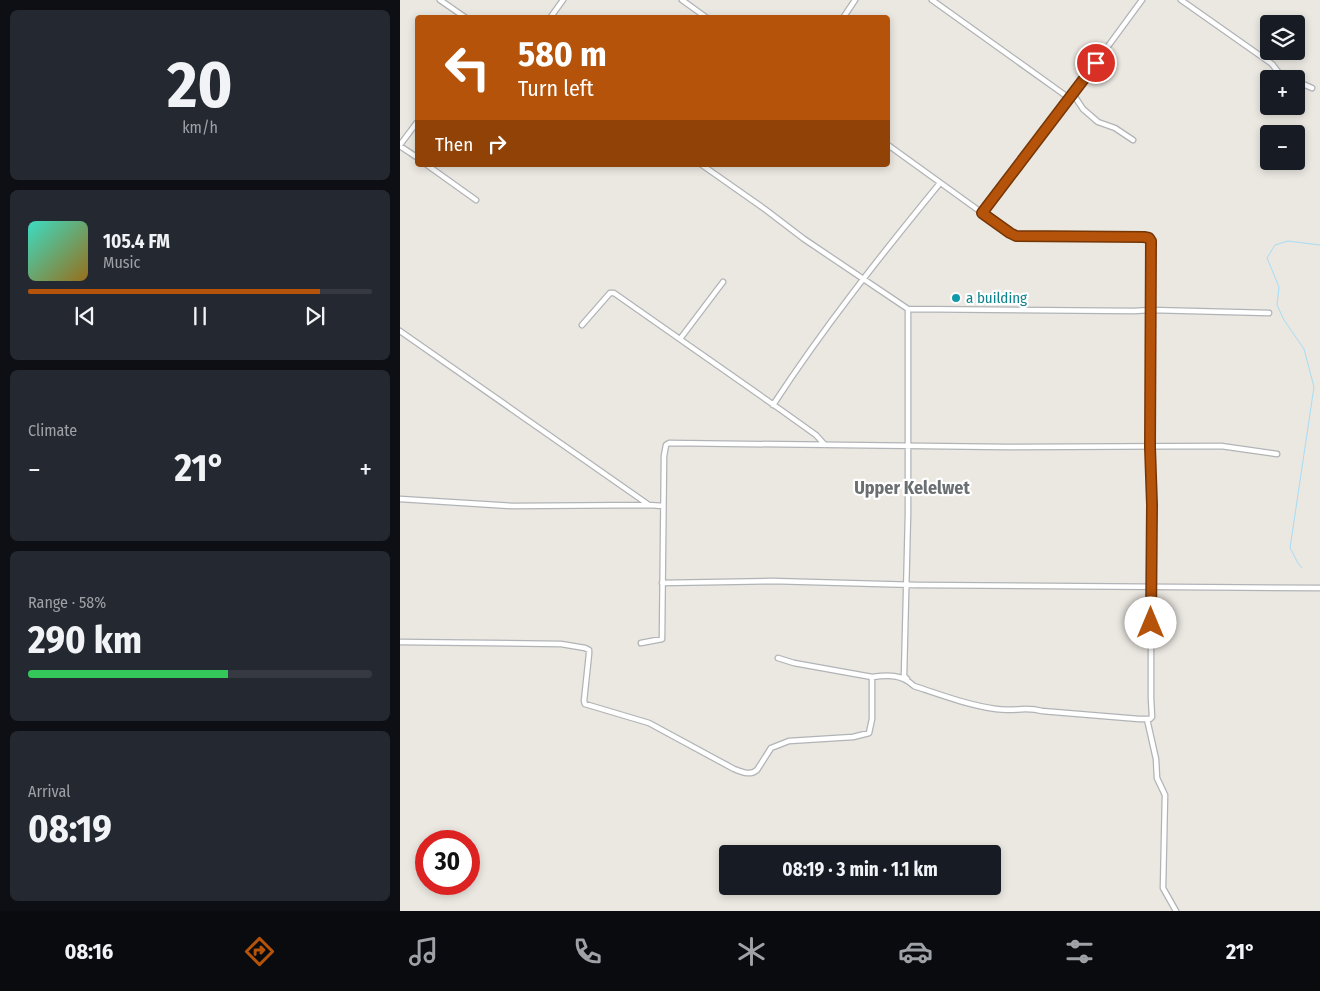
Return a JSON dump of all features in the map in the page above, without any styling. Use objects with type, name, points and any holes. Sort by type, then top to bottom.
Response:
[{"type":"street","points":[[440,0],[462,15]]},
{"type":"street","points":[[552,15],[563,0]]},
{"type":"street","points":[[682,0],[703,15]]},
{"type":"street","points":[[845,15],[856,0]]},
{"type":"street","points":[[932,0],[1071,96],[1098,122],[1115,128],[1133,140]]},
{"type":"street","points":[[982,213],[1142,0]]},
{"type":"street","points":[[1181,0],[1272,64],[1277,70]]},
{"type":"street","points":[[1305,85],[1312,88]]},
{"type":"street","points":[[415,125],[400,145],[415,156]]},
{"type":"street","points":[[890,146],[1016,236],[1149,238],[1151,241],[1150,447],[1152,505],[1150,698],[1152,717],[1150,719],[1042,711],[1028,708],[1006,711],[978,706],[914,686],[904,676],[908,309]]},
{"type":"street","points":[[431,167],[476,200]]},
{"type":"street","points":[[705,167],[862,279],[908,309],[1151,310],[1269,313]]},
{"type":"street","points":[[774,405],[801,362],[862,279],[940,183]]},
{"type":"street","points":[[680,339],[723,282]]},
{"type":"street","points":[[582,325],[610,293],[614,292],[816,435],[825,445]]},
{"type":"street","points":[[400,331],[649,505]]},
{"type":"street","points":[[640,642],[662,639],[664,456],[666,445],[669,443],[908,446],[1221,446],[1278,454]]},
{"type":"street","points":[[400,500],[512,506],[663,506]]},
{"type":"street","points":[[662,583],[772,581],[906,585],[1320,588]]},
{"type":"street","points":[[400,642],[561,644],[585,648],[589,650],[589,654],[585,704],[649,723],[725,765],[748,774],[757,770],[771,748],[789,740],[853,737],[869,734],[872,719],[872,677]]},
{"type":"street","points":[[778,658],[794,663],[872,677],[894,676],[907,679]]},
{"type":"street","points":[[1147,719],[1156,758],[1157,778],[1165,795],[1163,888],[1176,911]]},
{"type":"waterway","points":[[1302,568],[1290,548],[1314,387],[1304,349],[1284,320],[1277,305],[1279,287],[1267,258],[1275,245],[1288,241],[1320,245]]},
{"type":"place","name":"a building","points":[[956,298]]},
{"type":"district","name":"Upper Kelelwet","points":[[912,488]]},
{"type":"route","points":[[1096,63],[982,213],[1016,236],[1144,237],[1149,238],[1151,241],[1151,623]]}]
